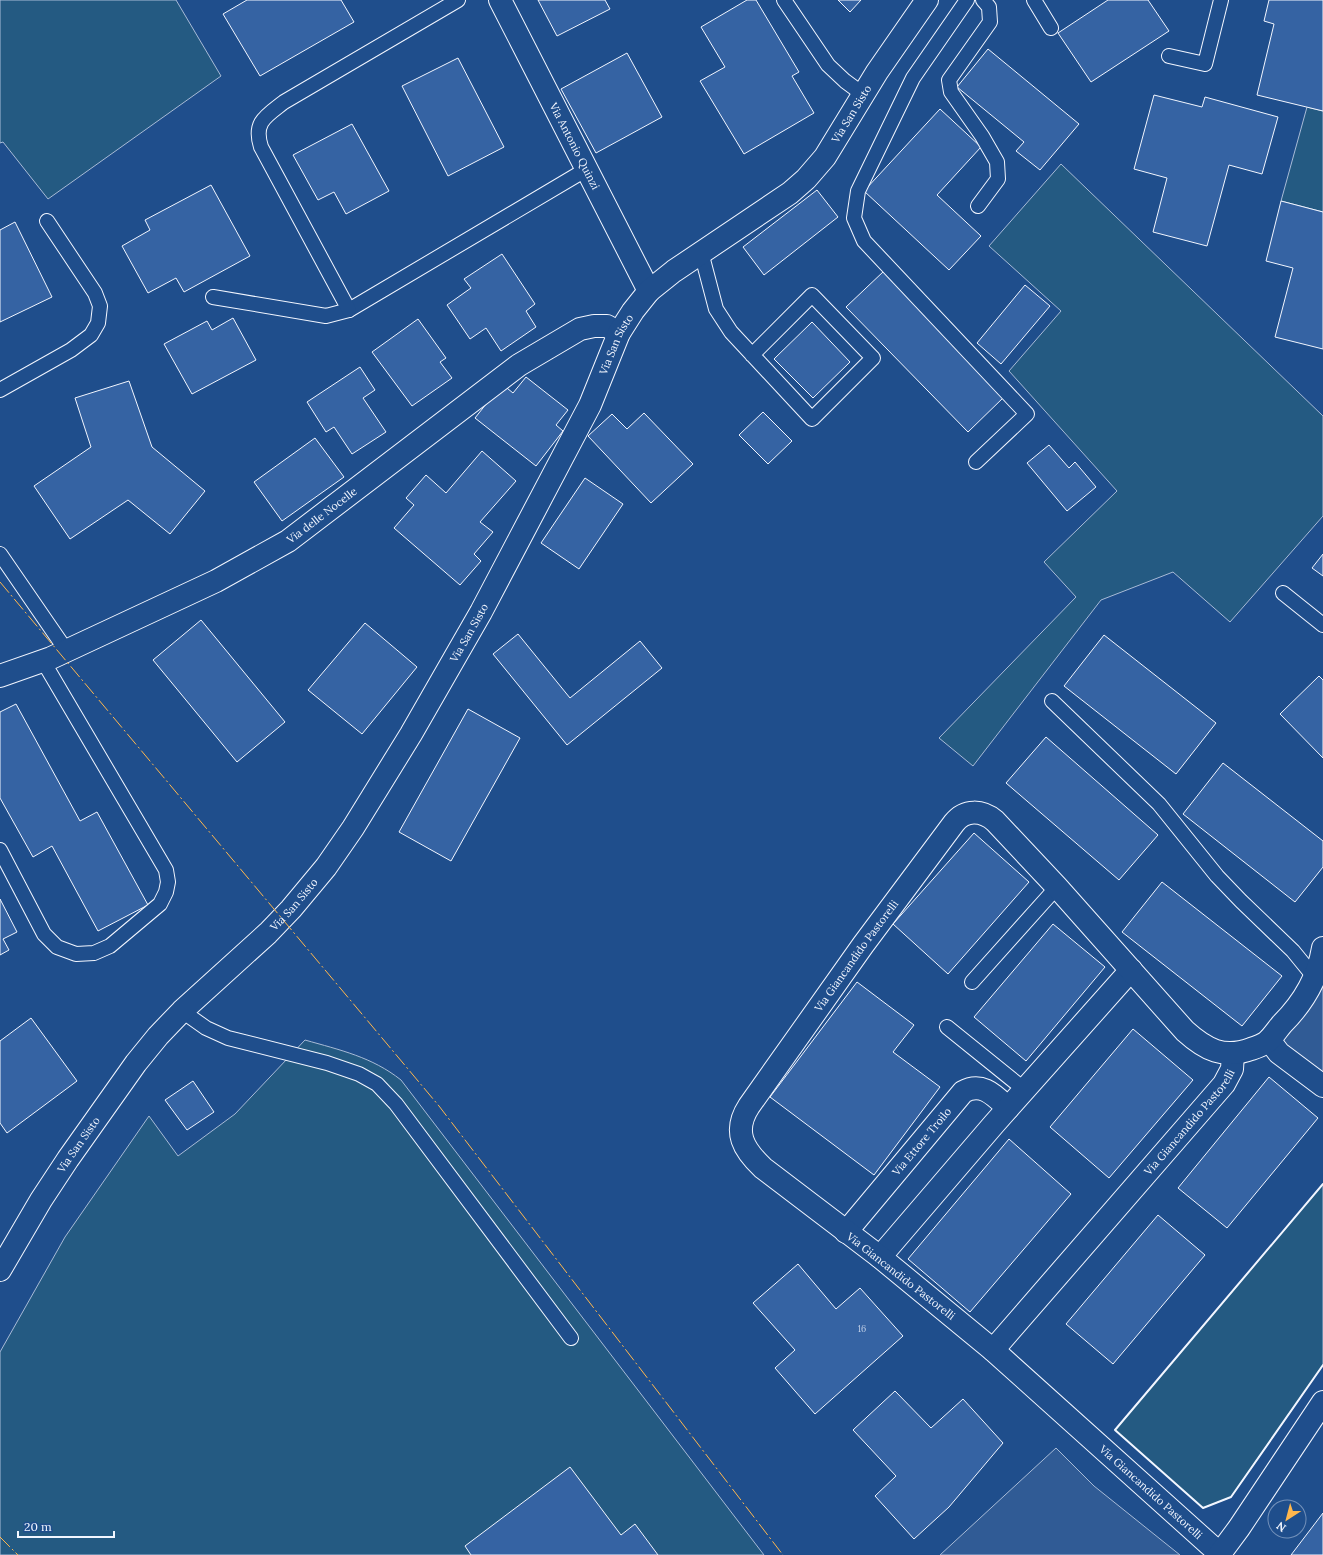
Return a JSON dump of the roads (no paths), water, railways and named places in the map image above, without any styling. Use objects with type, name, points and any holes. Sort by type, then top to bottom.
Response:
[{"type":"street","name":"Via Antonio Quinzi","points":[[500,0],[649,291]]},
{"type":"street","name":"Via San Sisto","points":[[0,1270],[19,1234],[68,1159],[136,1063],[158,1036],[182,1011],[291,909],[326,867],[353,828],[411,734],[481,612],[590,406],[620,333],[633,311],[649,291],[674,271],[790,193],[806,179],[825,158],[877,72],[927,0]]},
{"type":"street","name":"Via delle Nocelle","points":[[0,676],[43,661],[216,581],[288,540],[520,365],[580,329],[594,326],[607,326],[620,333]]},
{"type":"street","name":"Via Giancandido Pastorelli","points":[[1220,1554],[993,1350],[880,1258],[763,1168],[743,1145],[741,1138],[741,1124],[744,1112],[863,945],[957,819],[968,813],[974,812],[991,817],[1057,887],[1192,1038],[1214,1050],[1226,1054],[1258,1046],[1269,1040]]},
{"type":"street","points":[[1323,948],[1319,982],[1269,1040],[1279,1053],[1323,1086]]},
{"type":"street","points":[[880,1258],[1008,1108],[1131,970]]},
{"type":"street","name":"Via Giancandido Pastorelli","points":[[993,1350],[1224,1084],[1232,1069],[1233,1053]]},
{"type":"street","name":"Via Ettore Troilo","points":[[846,1232],[963,1092],[970,1088],[984,1089],[991,1093],[1008,1108]]},
{"type":"street","points":[[1220,1554],[1323,1402]]},
{"type":"lane","points":[[349,310],[261,147],[257,136],[259,126],[268,114],[284,102],[458,0]]},
{"type":"lane","points":[[784,0],[828,65],[846,82],[864,95]]},
{"type":"lane","points":[[966,0],[914,78],[858,191],[854,218],[864,242],[1027,414],[976,462]]},
{"type":"lane","points":[[978,206],[998,178],[997,162],[982,136],[951,92],[949,80],[990,22],[989,7],[983,0]]},
{"type":"lane","points":[[1034,0],[1051,28]]},
{"type":"lane","points":[[1169,56],[1205,64],[1221,0]]},
{"type":"lane","points":[[213,297],[326,316],[349,310],[587,169]]},
{"type":"lane","points":[[0,390],[71,350],[91,335],[98,323],[100,306],[95,293],[48,221]]},
{"type":"lane","points":[[701,252],[716,309],[730,332],[812,419],[873,358],[812,295],[752,355]]},
{"type":"lane","points":[[0,554],[66,650]]},
{"type":"lane","points":[[1283,593],[1323,625]]},
{"type":"lane","points":[[0,850],[44,934],[57,947],[76,954],[94,954],[110,946],[160,904],[166,892],[168,882],[166,870],[43,661]]},
{"type":"lane","points":[[1052,701],[1159,804],[1217,876],[1240,901],[1293,951],[1319,982]]},
{"type":"lane","points":[[972,982],[1057,887]]},
{"type":"lane","points":[[182,1011],[194,1021],[217,1034],[327,1063],[359,1074],[377,1084],[396,1104],[571,1338]]},
{"type":"lane","points":[[947,1027],[1025,1090]]}]
